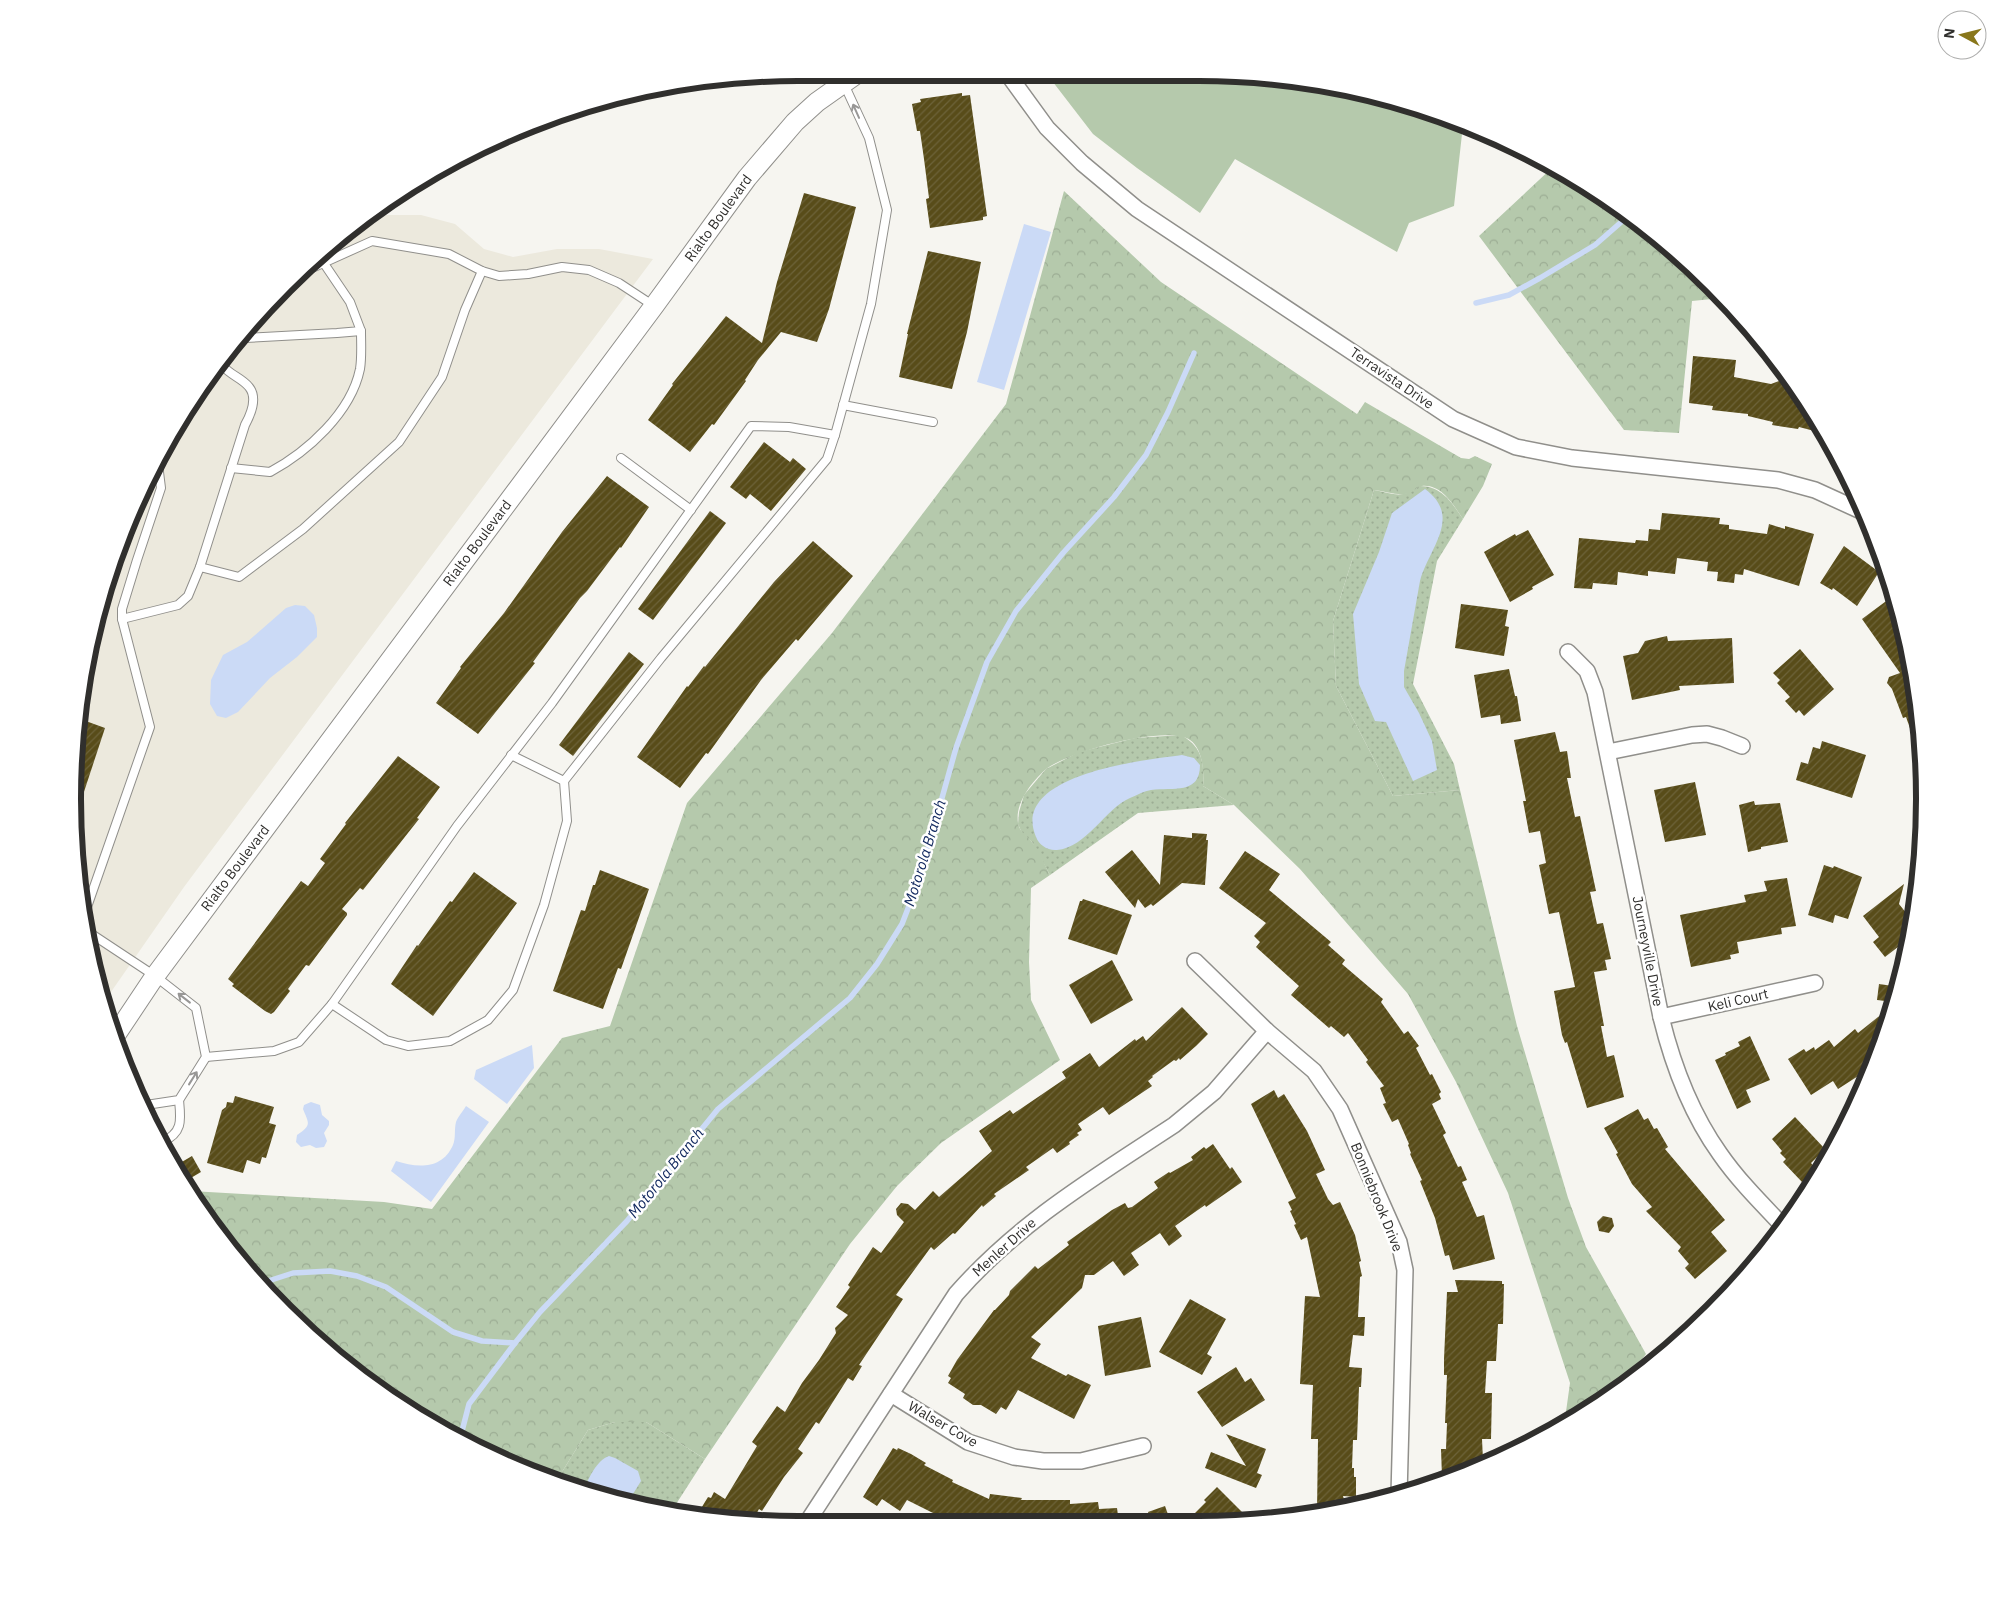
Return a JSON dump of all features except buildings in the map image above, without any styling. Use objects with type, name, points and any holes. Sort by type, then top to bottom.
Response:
[{"type":"street","name":"Rialto Boulevard","points":[[119,1029],[155,976],[654,306],[747,178],[795,122],[847,81]]},
{"type":"street","name":"Terravista Drive","points":[[1013,81],[1047,128],[1082,163],[1137,209],[1453,419],[1516,447],[1572,458],[1778,480],[1815,490],[1854,507]]},
{"type":"street","name":"Journeyville Drive","points":[[1568,652],[1587,671],[1595,692],[1670,1055],[1699,1121],[1720,1155],[1778,1221]]},
{"type":"street","points":[[1608,752],[1692,735],[1707,734],[1742,746]]},
{"type":"street","name":"Bonniebrook Drive","points":[[1195,961],[1314,1072],[1340,1109],[1399,1242],[1405,1270],[1399,1487]]},
{"type":"street","name":"Keli Court","points":[[1661,1017],[1815,983]]},
{"type":"street","name":"Menler Drive","points":[[811,1516],[956,1294],[979,1268],[1042,1213],[1194,1109],[1214,1092],[1268,1031]]},
{"type":"street","name":"Walser Cove","points":[[891,1394],[968,1442],[1014,1457],[1043,1461],[1081,1461],[1143,1446]]},
{"type":"lane","points":[[332,1004],[386,1040],[408,1046],[450,1041],[488,1020],[513,990],[544,905],[567,821],[564,781],[662,658],[827,458],[871,304],[887,210],[869,138],[852,81]]},
{"type":"lane","points":[[231,468],[270,472],[305,448],[339,413],[352,391],[360,369],[361,330],[350,302],[323,262],[372,241],[449,254],[482,271],[499,276],[513,276],[562,267],[589,270],[619,283],[654,306]]},
{"type":"lane","points":[[200,567],[239,577],[303,529],[399,442],[442,377],[465,310],[482,271]]},
{"type":"lane","points":[[249,338],[337,334],[361,330]]},
{"type":"lane","points":[[122,619],[178,605],[188,596],[200,567],[245,425],[252,413],[254,401],[249,387],[225,368]]},
{"type":"lane","points":[[843,405],[933,422]]},
{"type":"lane","points":[[206,1057],[274,1051],[299,1042],[332,1004],[452,834],[552,703],[751,426],[789,427],[835,435]]},
{"type":"lane","points":[[621,458],[691,510]]},
{"type":"lane","points":[[89,902],[150,727],[122,619],[122,609],[161,488],[159,473]]},
{"type":"lane","points":[[512,756],[564,781]]},
{"type":"lane","points":[[95,936],[155,976],[196,1008],[206,1057],[180,1100],[181,1119],[177,1132],[167,1139]]},
{"type":"lane","points":[[150,1104],[180,1100]]},
{"type":"shaded area","points":[[385,215],[421,215],[455,224],[484,249],[513,257],[557,249],[599,249],[653,259],[184,887],[109,995],[95,938],[87,892],[81,798],[87,705],[95,659],[119,568],[155,481],[177,440],[229,362],[291,291],[326,259],[377,218]]},
{"type":"green space","points":[[1052,81],[1198,81],[1292,87],[1384,106],[1429,119],[1462,132],[1454,206],[1409,223],[1397,252],[1235,159],[1200,213],[1093,134]]},
{"type":"green space","points":[[1548,172],[1597,202],[1635,229],[1706,291],[1713,299],[1692,301],[1679,433],[1624,430],[1479,236]]},
{"type":"green space","points":[[1064,191],[1161,282],[1357,414],[1365,402],[1461,458],[1469,459],[1475,456],[1492,464],[1483,486],[1463,519],[1447,497],[1436,488],[1422,486],[1405,494],[1374,490],[1333,621],[1336,686],[1393,796],[1460,790],[1517,1026],[1568,1198],[1586,1247],[1646,1354],[1635,1368],[1566,1415],[1570,1383],[1508,1193],[1456,1082],[1408,994],[1300,869],[1234,805],[1203,786],[1202,761],[1194,744],[1190,740],[1178,736],[1161,735],[1117,742],[1094,748],[1056,763],[1045,770],[1034,781],[1025,794],[1019,808],[1018,823],[1020,828],[1031,841],[1050,875],[1031,888],[1029,962],[1031,1000],[1060,1060],[941,1143],[897,1186],[850,1244],[705,1459],[646,1422],[615,1422],[588,1430],[560,1475],[481,1442],[440,1420],[400,1395],[362,1368],[326,1338],[291,1306],[259,1271],[229,1235],[199,1191],[384,1202],[432,1209],[562,1038],[610,1026],[687,803],[832,633],[1006,404]]},
{"type":"green space","points":[[1420,486],[1434,489],[1446,496],[1463,519],[1437,561],[1413,684],[1454,764],[1460,790],[1393,796],[1336,686],[1333,621],[1374,490],[1403,494]]},
{"type":"green space","points":[[1181,735],[1194,745],[1201,756],[1203,786],[1234,805],[1138,813],[1050,875],[1032,842],[1022,833],[1018,824],[1024,795],[1046,769],[1079,752],[1135,738]]},
{"type":"green space","points":[[615,1422],[646,1422],[705,1459],[676,1505],[613,1491],[560,1475],[588,1430]]},
{"type":"water","points":[[1024,224],[1051,232],[1004,390],[977,382]]},
{"type":"water","points":[[1425,489],[1436,500],[1442,511],[1442,522],[1436,545],[1420,581],[1404,671],[1404,687],[1432,741],[1437,770],[1413,781],[1386,722],[1375,721],[1359,684],[1353,614],[1379,552],[1392,513]]},
{"type":"water","points":[[295,605],[305,606],[314,615],[317,637],[297,657],[270,678],[238,712],[226,718],[217,716],[210,704],[211,680],[223,655],[247,642],[286,608]]},
{"type":"water","points":[[1182,755],[1194,758],[1200,765],[1199,775],[1190,785],[1184,788],[1148,791],[1130,798],[1121,803],[1087,835],[1067,848],[1050,850],[1037,840],[1033,816],[1042,798],[1061,785],[1085,774],[1112,767]]},
{"type":"water","points":[[532,1045],[534,1068],[507,1104],[474,1079],[476,1070]]},
{"type":"water","points":[[311,1102],[320,1105],[322,1115],[329,1121],[329,1125],[324,1133],[327,1141],[324,1147],[316,1148],[310,1145],[301,1147],[296,1142],[297,1135],[308,1124],[303,1109],[304,1105]]},
{"type":"water","points":[[466,1106],[489,1122],[431,1202],[391,1171],[396,1161],[420,1166],[436,1163],[442,1159],[453,1145],[456,1122]]},
{"type":"water","points":[[609,1456],[615,1458],[638,1471],[641,1481],[632,1496],[586,1483],[597,1465]]},
{"type":"waterway","name":"Motorola Branch","points":[[1476,303],[1509,295],[1540,278],[1595,245],[1623,220]]},
{"type":"waterway","name":"Motorola Branch","points":[[462,1432],[469,1404],[515,1343],[540,1312],[627,1221],[718,1109],[850,998],[877,964],[902,924],[919,880],[956,748],[987,662],[1016,611],[1063,553],[1114,497],[1146,455],[1168,412],[1194,353]]},
{"type":"waterway","points":[[268,1281],[293,1273],[330,1271],[357,1276],[386,1287],[453,1332],[482,1341],[515,1343]]}]
